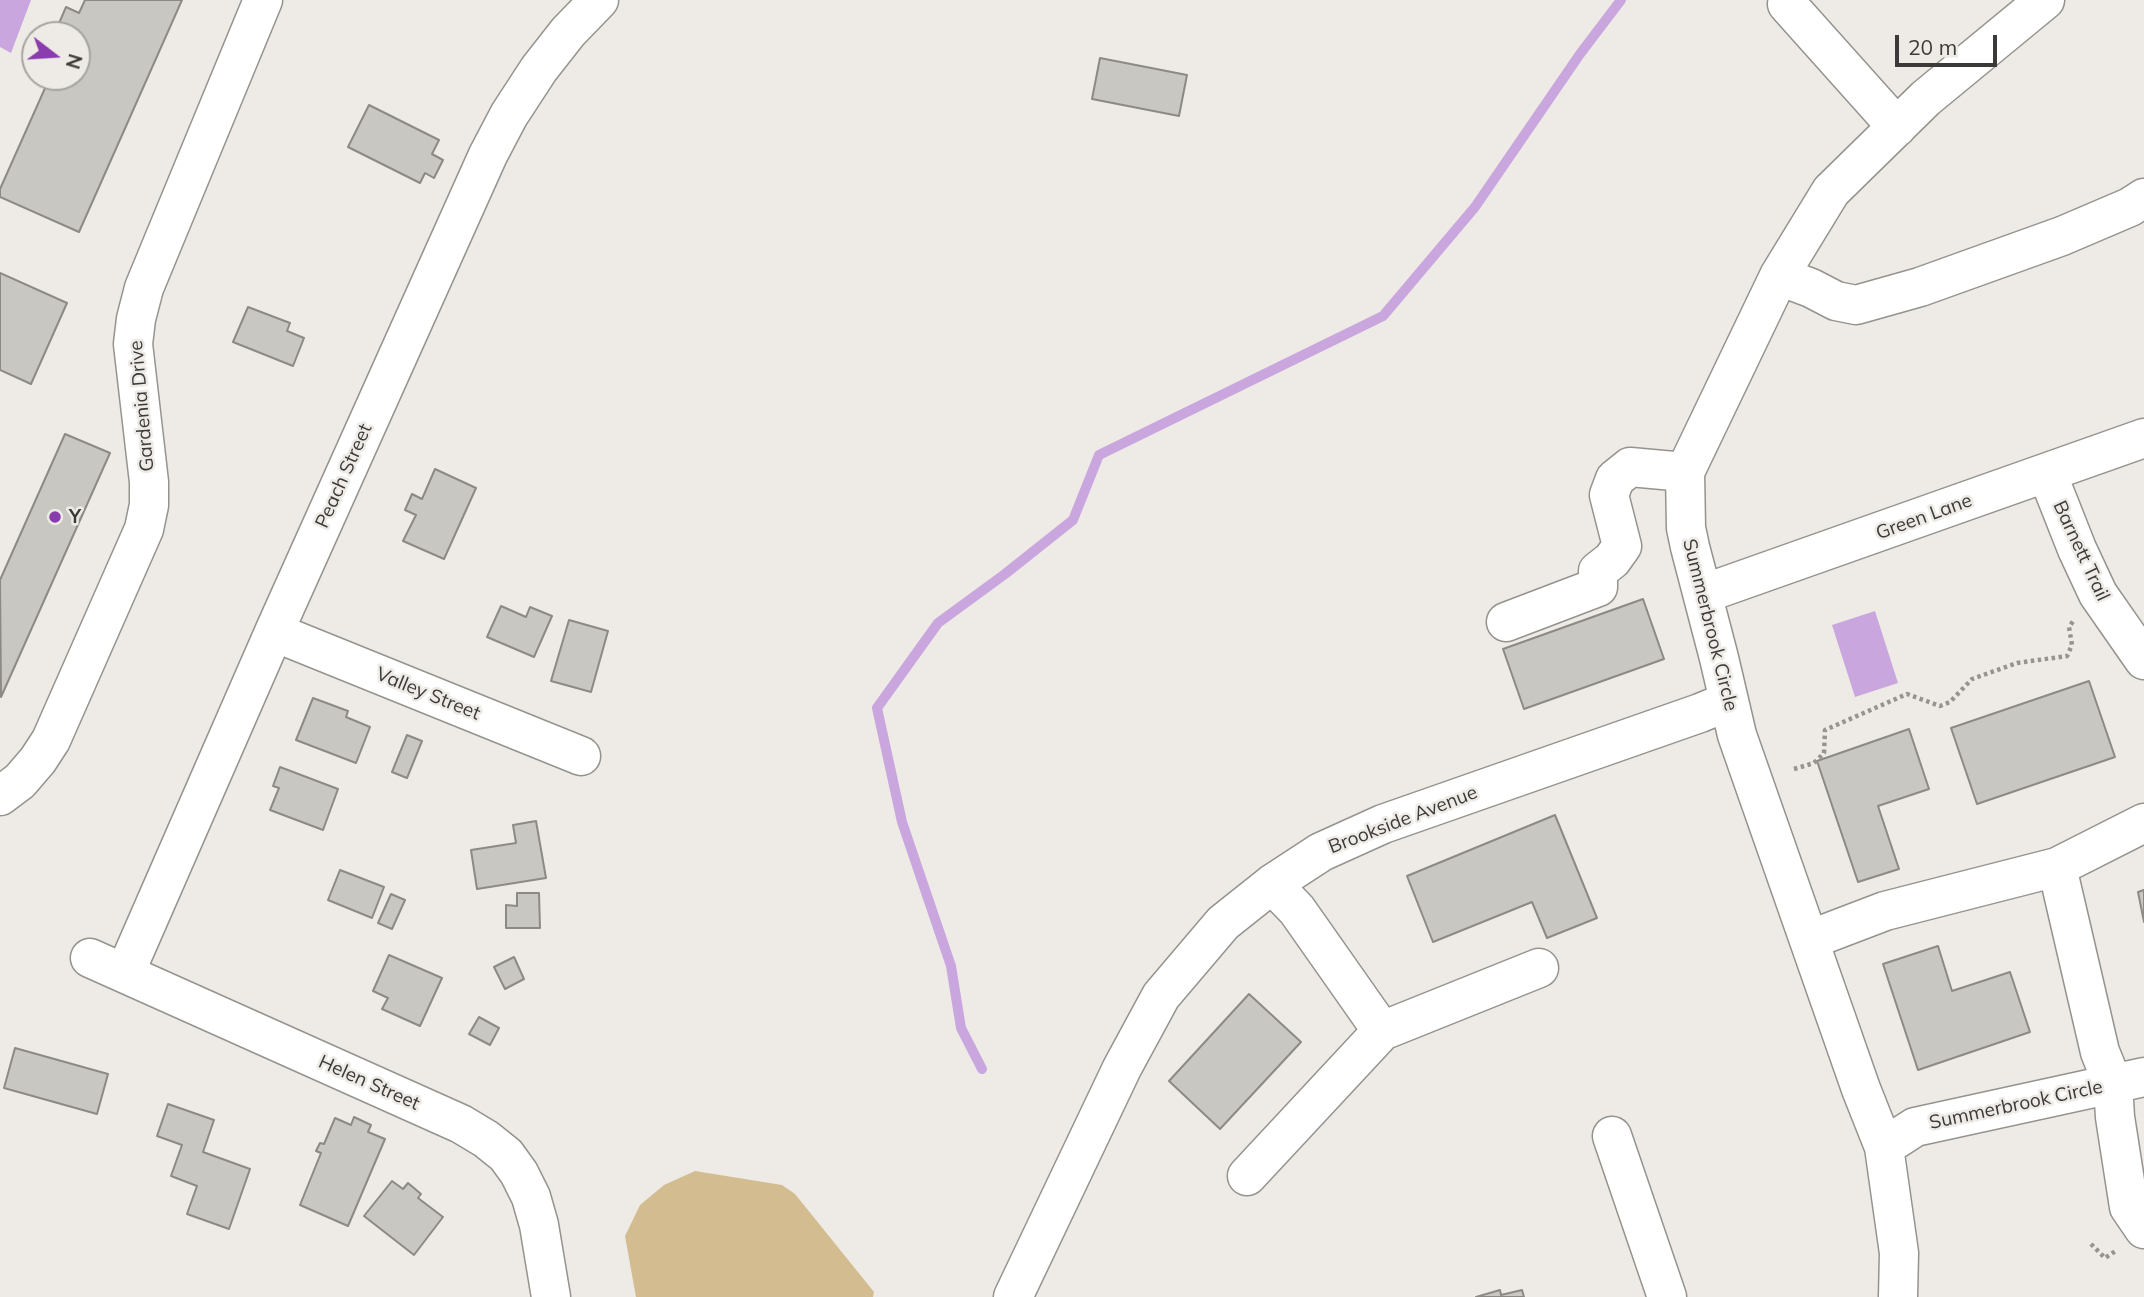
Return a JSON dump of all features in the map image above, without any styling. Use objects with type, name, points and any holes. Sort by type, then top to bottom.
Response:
[{"type":"street","name":"Gardenia Drive","points":[[3,786],[20,781],[51,740],[144,529],[149,505],[149,482],[133,344],[136,319],[144,288],[263,0]]},
{"type":"street","name":"Peach Street","points":[[125,973],[274,632],[488,155],[509,115],[539,69],[568,32],[599,0]]},
{"type":"street","name":"Summerbrook Circle","points":[[1898,1297],[1899,1253],[1884,1147],[1861,1089],[1737,736],[1686,528],[1685,472],[1779,276],[1831,191],[1926,97],[2045,0]]},
{"type":"street","points":[[1787,4],[1897,127]]},
{"type":"street","points":[[1779,276],[1836,301],[1856,305],[1907,291],[2062,236],[2130,207],[2144,198]]},
{"type":"street","name":"Green Lane","points":[[1703,594],[2144,438]]},
{"type":"street","points":[[1506,622],[1598,587],[1598,571],[1612,560],[1622,546],[1609,495],[1615,479],[1630,467],[1685,472]]},
{"type":"street","name":"Barnett Trail","points":[[2047,473],[2098,594],[2144,660]]},
{"type":"street","name":"Valley Street","points":[[274,632],[581,756]]},
{"type":"street","name":"Brookside Avenue","points":[[1013,1297],[1122,1068],[1161,996],[1223,923],[1272,884],[1321,852],[1383,824],[1729,701]]},
{"type":"street","points":[[1810,940],[1885,911],[2057,867],[2144,823]]},
{"type":"street","points":[[2057,867],[2100,1052],[2128,1081]]},
{"type":"street","points":[[1272,884],[1297,911],[1382,1031]]},
{"type":"street","name":"Helen Street","points":[[90,958],[461,1124],[486,1139],[506,1155],[531,1197],[540,1225],[551,1297]]},
{"type":"street","points":[[1247,1176],[1382,1031],[1539,968]]},
{"type":"street","name":"Summerbrook Circle","points":[[1884,1147],[1915,1127],[2128,1081]]},
{"type":"street","name":"Summerbrook Circle","points":[[2128,1081],[2115,1117],[2129,1207],[2144,1229]]},
{"type":"street","points":[[1612,1136],[1667,1297]]},
{"type":"path","points":[[1794,769],[1814,762],[1824,753],[1825,730],[1907,694],[1940,706],[1950,702],[1972,678],[2017,663],[2067,656],[2071,645],[2069,627],[2074,620]]},
{"type":"shaded area","points":[[0,0],[31,0],[11,53],[0,47]]},
{"type":"shaded area","points":[[1875,611],[1898,683],[1855,697],[1832,625]]},
{"type":"shaded area","points":[[695,1171],[782,1185],[795,1194],[874,1292],[873,1297],[636,1297],[625,1236],[640,1205],[664,1185]]},
{"type":"building","points":[[85,0],[182,0],[79,232],[0,197],[0,189],[44,91],[91,91],[91,21],[60,21],[66,7],[79,13]]},
{"type":"building","points":[[1100,58],[1187,75],[1179,116],[1092,99]]},
{"type":"building","points":[[369,105],[439,140],[432,154],[443,160],[434,178],[425,173],[420,183],[348,147]]},
{"type":"building","points":[[0,273],[67,303],[31,384],[0,370]]},
{"type":"building","points":[[248,307],[290,323],[287,331],[304,338],[293,366],[233,342]]},
{"type":"building","name":"Y","points":[[65,434],[110,453],[1,697],[0,580]]},
{"type":"building","points":[[435,469],[476,488],[444,559],[403,541],[416,515],[405,510],[412,494],[422,499]]},
{"type":"building","points":[[1643,599],[1664,659],[1524,709],[1503,649]]},
{"type":"building","points":[[501,606],[526,617],[530,607],[552,616],[534,657],[487,637]]},
{"type":"building","points":[[569,620],[608,631],[591,692],[551,681]]},
{"type":"building","points":[[2089,681],[2115,757],[1977,804],[1951,728]]},
{"type":"building","points":[[313,698],[348,711],[346,717],[370,727],[356,763],[296,740]]},
{"type":"building","points":[[1909,729],[1929,789],[1878,806],[1899,869],[1858,882],[1817,761]]},
{"type":"building","points":[[407,735],[422,741],[407,778],[392,772]]},
{"type":"building","points":[[280,767],[338,789],[323,830],[270,810],[279,788],[273,786]]},
{"type":"building","points":[[1555,815],[1597,918],[1547,938],[1532,902],[1433,942],[1407,876]]},
{"type":"building","points":[[536,821],[546,878],[477,889],[471,850],[516,843],[513,825]]},
{"type":"building","points":[[340,870],[384,887],[372,918],[328,900]]},
{"type":"building","points":[[2144,890],[2144,922],[2138,892]]},
{"type":"building","points":[[517,893],[539,893],[540,928],[506,928],[506,905],[517,906]]},
{"type":"building","points":[[391,894],[405,900],[392,929],[378,923]]},
{"type":"building","points":[[1938,946],[1952,991],[2010,972],[2030,1032],[1918,1070],[1883,964]]},
{"type":"building","points":[[389,955],[442,978],[420,1026],[382,1009],[388,998],[373,991]]},
{"type":"building","points":[[514,957],[524,979],[505,989],[494,967]]},
{"type":"building","points":[[1249,994],[1301,1042],[1220,1129],[1169,1081]]},
{"type":"building","points":[[479,1017],[499,1028],[490,1045],[469,1034]]},
{"type":"building","points":[[15,1048],[108,1074],[97,1114],[4,1088]]},
{"type":"building","points":[[168,1104],[214,1120],[203,1152],[250,1169],[229,1229],[187,1214],[197,1186],[171,1176],[182,1145],[157,1136]]},
{"type":"building","points":[[354,1117],[371,1125],[368,1132],[385,1139],[348,1226],[300,1205],[321,1153],[316,1151],[320,1143],[324,1144],[335,1118],[351,1125]]},
{"type":"building","points":[[392,1181],[403,1189],[408,1183],[421,1194],[418,1198],[443,1217],[414,1255],[364,1216]]},
{"type":"building","points":[[1500,1290],[1501,1295],[1522,1290],[1524,1297],[1476,1297]]},
{"type":"waterway","points":[[982,1069],[961,1028],[951,966],[902,822],[877,708],[938,623],[1073,520],[1099,455],[1383,316],[1475,207],[1580,54],[1621,0]]},
{"type":"place","name":"Y","points":[[55,517]]}]
